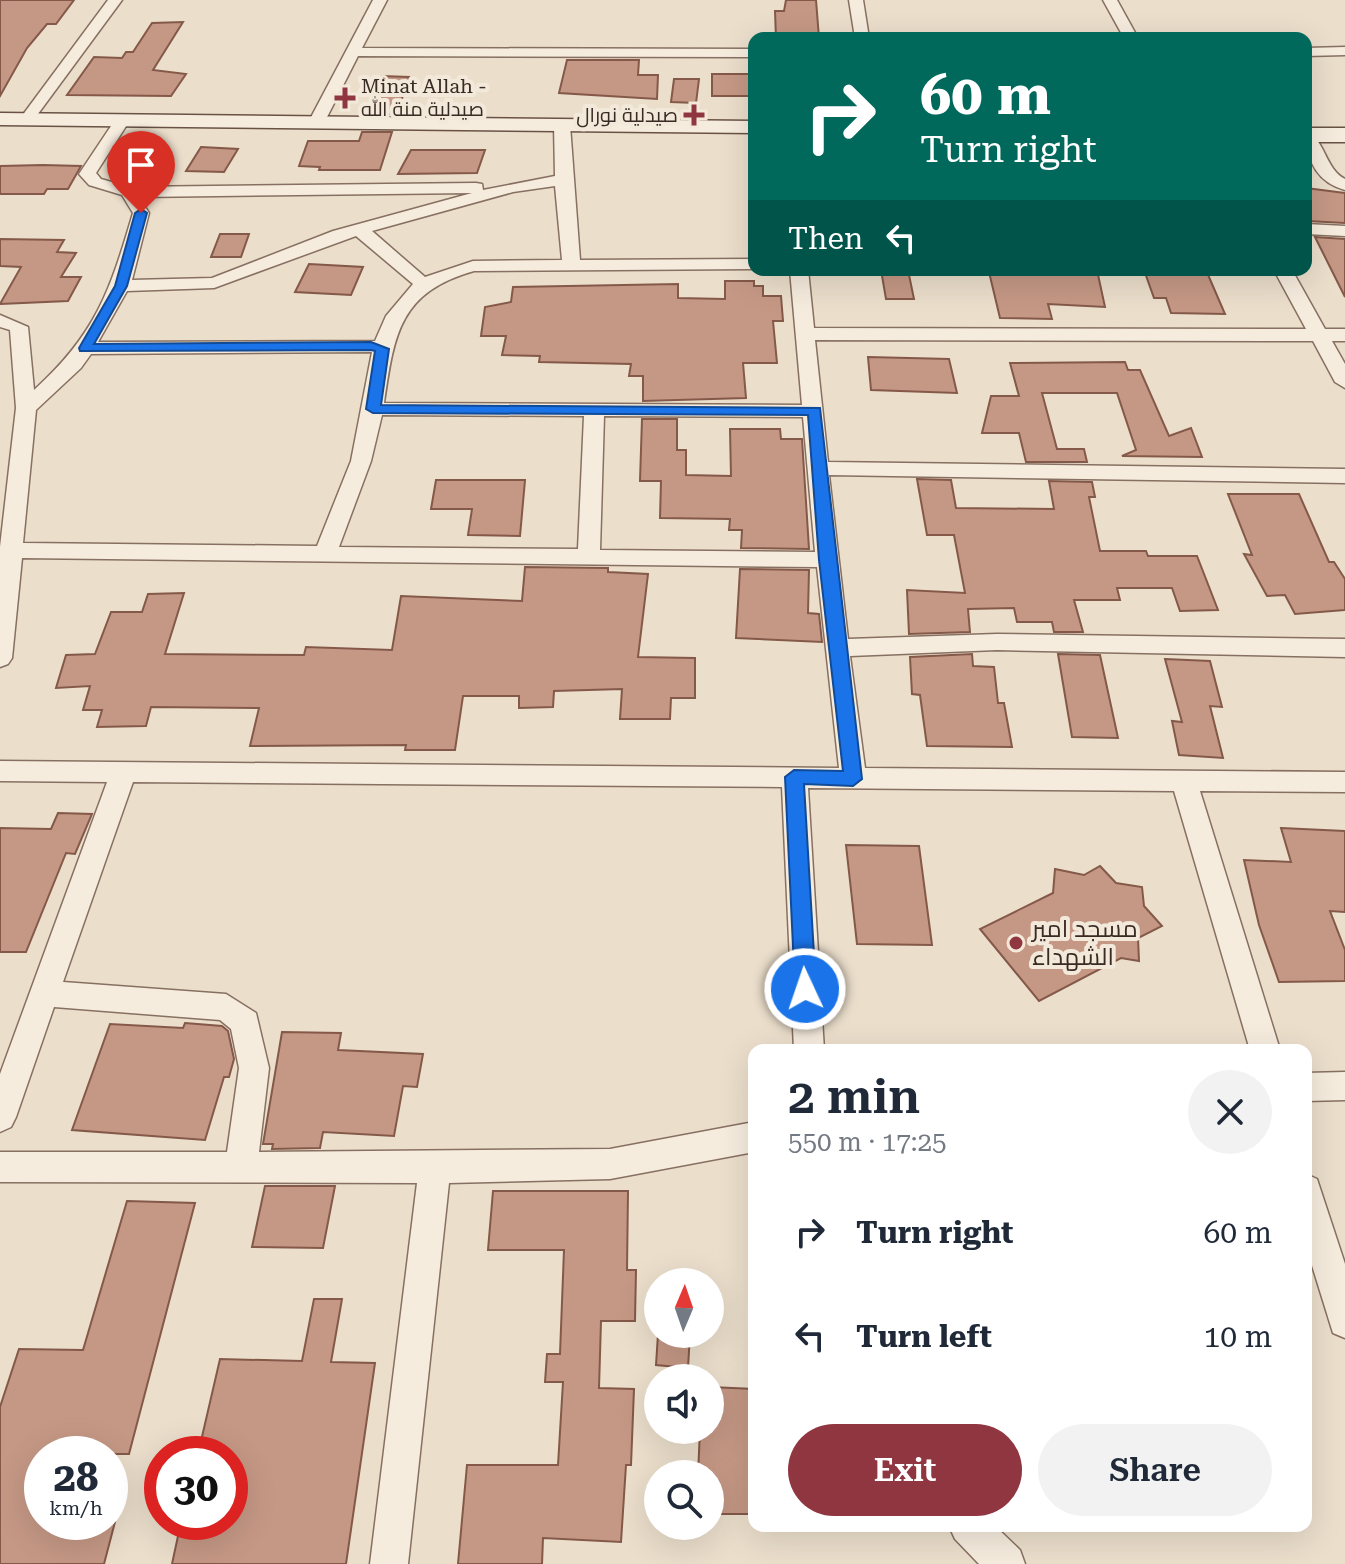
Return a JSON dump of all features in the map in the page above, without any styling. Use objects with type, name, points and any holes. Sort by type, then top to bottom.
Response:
[{"type":"street","points":[[27,119],[115,0]]},
{"type":"street","points":[[316,123],[380,0]]},
{"type":"street","points":[[856,0],[861,32]]},
{"type":"street","points":[[1110,0],[1128,32]]},
{"type":"street","points":[[1312,52],[1345,51]]},
{"type":"street","points":[[352,52],[748,53]]},
{"type":"street","points":[[0,119],[748,127]]},
{"type":"street","points":[[122,120],[87,174],[95,182],[128,192],[512,187],[563,180]]},
{"type":"street","points":[[562,125],[563,180],[571,263]]},
{"type":"street","points":[[1312,135],[1345,135]]},
{"type":"street","points":[[1312,146],[1328,177],[1345,185]]},
{"type":"street","points":[[121,286],[223,281],[359,229],[512,187]]},
{"type":"street","points":[[26,408],[74,364],[121,286],[141,213],[128,192]]},
{"type":"street","points":[[359,229],[423,284]]},
{"type":"street","points":[[1312,229],[1345,231]]},
{"type":"street","points":[[325,554],[361,461],[382,349],[392,317],[405,299],[423,284],[443,273],[473,266],[748,264]]},
{"type":"street","points":[[800,276],[827,560],[840,648],[853,779]]},
{"type":"street","points":[[1286,276],[1345,382]]},
{"type":"street","points":[[0,321],[19,327],[26,408],[10,453],[9,550],[0,644]]},
{"type":"street","points":[[807,334],[1345,335]]},
{"type":"street","points":[[85,348],[382,349]]},
{"type":"street","points":[[373,409],[815,411]]},
{"type":"street","points":[[589,557],[594,410]]},
{"type":"street","points":[[819,468],[1345,476]]},
{"type":"street","points":[[9,550],[827,560]]},
{"type":"street","points":[[840,648],[997,642],[1345,648]]},
{"type":"street","points":[[0,771],[1345,782]]},
{"type":"street","points":[[0,1117],[124,772]]},
{"type":"street","points":[[794,777],[809,1044]]},
{"type":"street","points":[[1184,780],[1263,1044]]},
{"type":"street","points":[[45,993],[226,1007],[245,1022],[254,1068],[241,1166]]},
{"type":"street","points":[[1312,1087],[1345,1086]]},
{"type":"street","points":[[0,1167],[435,1168],[610,1164],[748,1138]]},
{"type":"street","points":[[389,1564],[435,1168]]},
{"type":"street","points":[[1312,1210],[1345,1321]]},
{"type":"street","points":[[974,1532],[1006,1564]]},
{"type":"building","points":[[0,0],[74,0],[56,24],[47,24],[27,48],[0,96]]},
{"type":"building","points":[[786,0],[816,0],[819,32],[776,32],[775,11],[784,11]]},
{"type":"building","points":[[183,22],[153,70],[186,74],[171,96],[67,95],[94,57],[122,58],[126,52],[133,52],[152,23]]},
{"type":"building","points":[[567,60],[639,60],[638,75],[658,75],[657,99],[559,93]]},
{"type":"building","points":[[712,74],[748,74],[748,96],[712,96]]},
{"type":"building","points":[[381,76],[409,77],[397,114],[368,114]]},
{"type":"building","points":[[674,79],[699,79],[696,103],[671,102]]},
{"type":"building","points":[[362,132],[392,132],[380,170],[319,170],[320,167],[299,166],[308,141],[359,141]]},
{"type":"building","points":[[201,147],[238,149],[224,172],[186,171]]},
{"type":"building","points":[[411,150],[485,150],[477,173],[398,174]]},
{"type":"building","points":[[0,166],[81,166],[68,189],[47,189],[44,194],[0,194]]},
{"type":"building","points":[[1312,189],[1345,193],[1345,223],[1312,221]]},
{"type":"building","points":[[220,234],[249,234],[241,257],[211,257]]},
{"type":"building","points":[[1315,237],[1345,239],[1345,297]]},
{"type":"building","points":[[0,239],[64,240],[57,252],[76,253],[61,277],[81,277],[68,301],[0,304],[21,267],[0,266]]},
{"type":"building","points":[[309,264],[363,267],[351,295],[295,292]]},
{"type":"building","points":[[882,276],[909,276],[914,299],[886,299]]},
{"type":"building","points":[[990,276],[1098,276],[1105,307],[1048,304],[1052,319],[1000,318]]},
{"type":"building","points":[[1146,276],[1209,276],[1225,314],[1171,313],[1166,298],[1154,298]]},
{"type":"building","points":[[725,281],[754,281],[754,286],[763,286],[763,296],[781,296],[783,321],[773,321],[777,363],[743,363],[746,398],[643,401],[643,376],[629,376],[631,364],[539,362],[540,356],[502,355],[506,336],[481,336],[485,307],[511,302],[513,287],[678,284],[678,298],[725,299]]},
{"type":"building","points":[[868,357],[949,359],[957,393],[871,390]]},
{"type":"building","points":[[1125,362],[1128,370],[1140,370],[1169,436],[1191,428],[1202,457],[1122,456],[1136,450],[1117,393],[1042,393],[1057,449],[1084,449],[1087,462],[1026,462],[1019,433],[982,433],[991,396],[1019,396],[1010,363]]},
{"type":"building","points":[[642,419],[677,419],[677,450],[686,450],[686,475],[731,476],[730,429],[780,429],[781,439],[802,439],[809,549],[741,548],[742,530],[729,530],[730,519],[660,518],[661,481],[640,481]]},
{"type":"building","points":[[917,479],[951,480],[956,508],[1054,509],[1049,481],[1092,482],[1095,497],[1089,497],[1100,551],[1146,551],[1148,556],[1197,556],[1218,610],[1180,611],[1172,588],[1117,588],[1120,600],[1074,600],[1083,632],[1054,632],[1052,622],[1017,622],[1014,608],[968,609],[970,632],[909,634],[907,590],[965,593],[954,535],[927,535]]},
{"type":"building","points":[[436,480],[525,480],[520,536],[468,535],[472,509],[431,509]]},
{"type":"building","points":[[1228,494],[1299,494],[1329,562],[1334,562],[1345,579],[1345,610],[1295,614],[1285,595],[1267,596],[1244,554],[1252,555]]},
{"type":"building","points":[[525,567],[608,568],[608,572],[648,574],[638,657],[695,658],[695,698],[671,698],[670,719],[620,719],[622,689],[554,691],[553,707],[519,708],[519,696],[463,696],[455,750],[405,750],[406,745],[250,746],[259,708],[151,707],[146,726],[97,727],[102,710],[83,710],[90,686],[56,688],[66,655],[95,654],[111,612],[142,612],[148,594],[184,593],[165,654],[304,655],[306,647],[392,650],[401,596],[522,601]]},
{"type":"building","points":[[740,569],[809,570],[808,613],[819,614],[822,642],[736,638]]},
{"type":"building","points":[[972,654],[973,666],[994,667],[998,703],[1004,703],[1012,747],[927,746],[920,695],[912,694],[910,657]]},
{"type":"building","points":[[1058,654],[1100,655],[1118,738],[1072,737]]},
{"type":"building","points":[[1165,659],[1210,661],[1222,707],[1210,706],[1223,758],[1179,755],[1172,721],[1182,722]]},
{"type":"building","points":[[58,813],[92,814],[75,854],[66,853],[26,952],[0,952],[0,828],[51,829]]},
{"type":"building","points":[[1281,828],[1345,831],[1345,912],[1330,911],[1345,950],[1345,981],[1279,982],[1259,925],[1244,860],[1291,862]]},
{"type":"building","points":[[846,845],[919,846],[932,945],[857,944]]},
{"type":"building","name":"مسجد امير الشهداء","points":[[1100,866],[1116,883],[1142,887],[1144,906],[1162,926],[1138,938],[1139,961],[1121,958],[1039,1001],[980,929],[1053,893],[1055,869],[1084,875]]},
{"type":"building","points":[[185,1023],[222,1026],[228,1031],[234,1059],[229,1077],[224,1077],[205,1140],[72,1130],[110,1024],[183,1028]]},
{"type":"building","points":[[282,1032],[341,1033],[338,1050],[423,1054],[417,1087],[403,1086],[394,1136],[323,1132],[320,1148],[272,1149],[273,1144],[263,1144]]},
{"type":"building","points":[[265,1186],[335,1186],[323,1248],[252,1247]]},
{"type":"building","points":[[493,1191],[628,1191],[627,1270],[636,1270],[635,1321],[601,1321],[599,1388],[634,1389],[631,1465],[626,1465],[621,1542],[543,1538],[542,1564],[458,1564],[467,1465],[558,1465],[563,1382],[545,1382],[547,1354],[560,1354],[564,1250],[488,1250]]},
{"type":"building","points":[[127,1201],[195,1203],[129,1454],[128,1436],[24,1436],[24,1540],[110,1540],[104,1564],[0,1564],[0,1407],[19,1349],[83,1350]]},
{"type":"building","points":[[314,1299],[342,1299],[331,1362],[375,1363],[346,1564],[172,1564],[177,1540],[248,1540],[248,1436],[202,1436],[220,1359],[302,1361]]},
{"type":"building","points":[[657,1348],[689,1348],[688,1364],[656,1364]]},
{"type":"building","points":[[724,1388],[748,1389],[748,1514],[724,1514],[724,1460],[699,1460],[699,1444],[724,1444]]},
{"type":"place","name":"Minat Allah - صيدلية منة الله","points":[[345,98]]},
{"type":"place","name":"صيدلية نورال","points":[[694,115]]},
{"type":"place","name":"مسجد امير الشهداء","points":[[1016,943]]},
{"type":"route","points":[[141,213],[121,286],[85,348],[371,346],[382,349],[373,409],[815,411],[827,560],[840,648],[853,779],[794,777],[805,989]]}]
